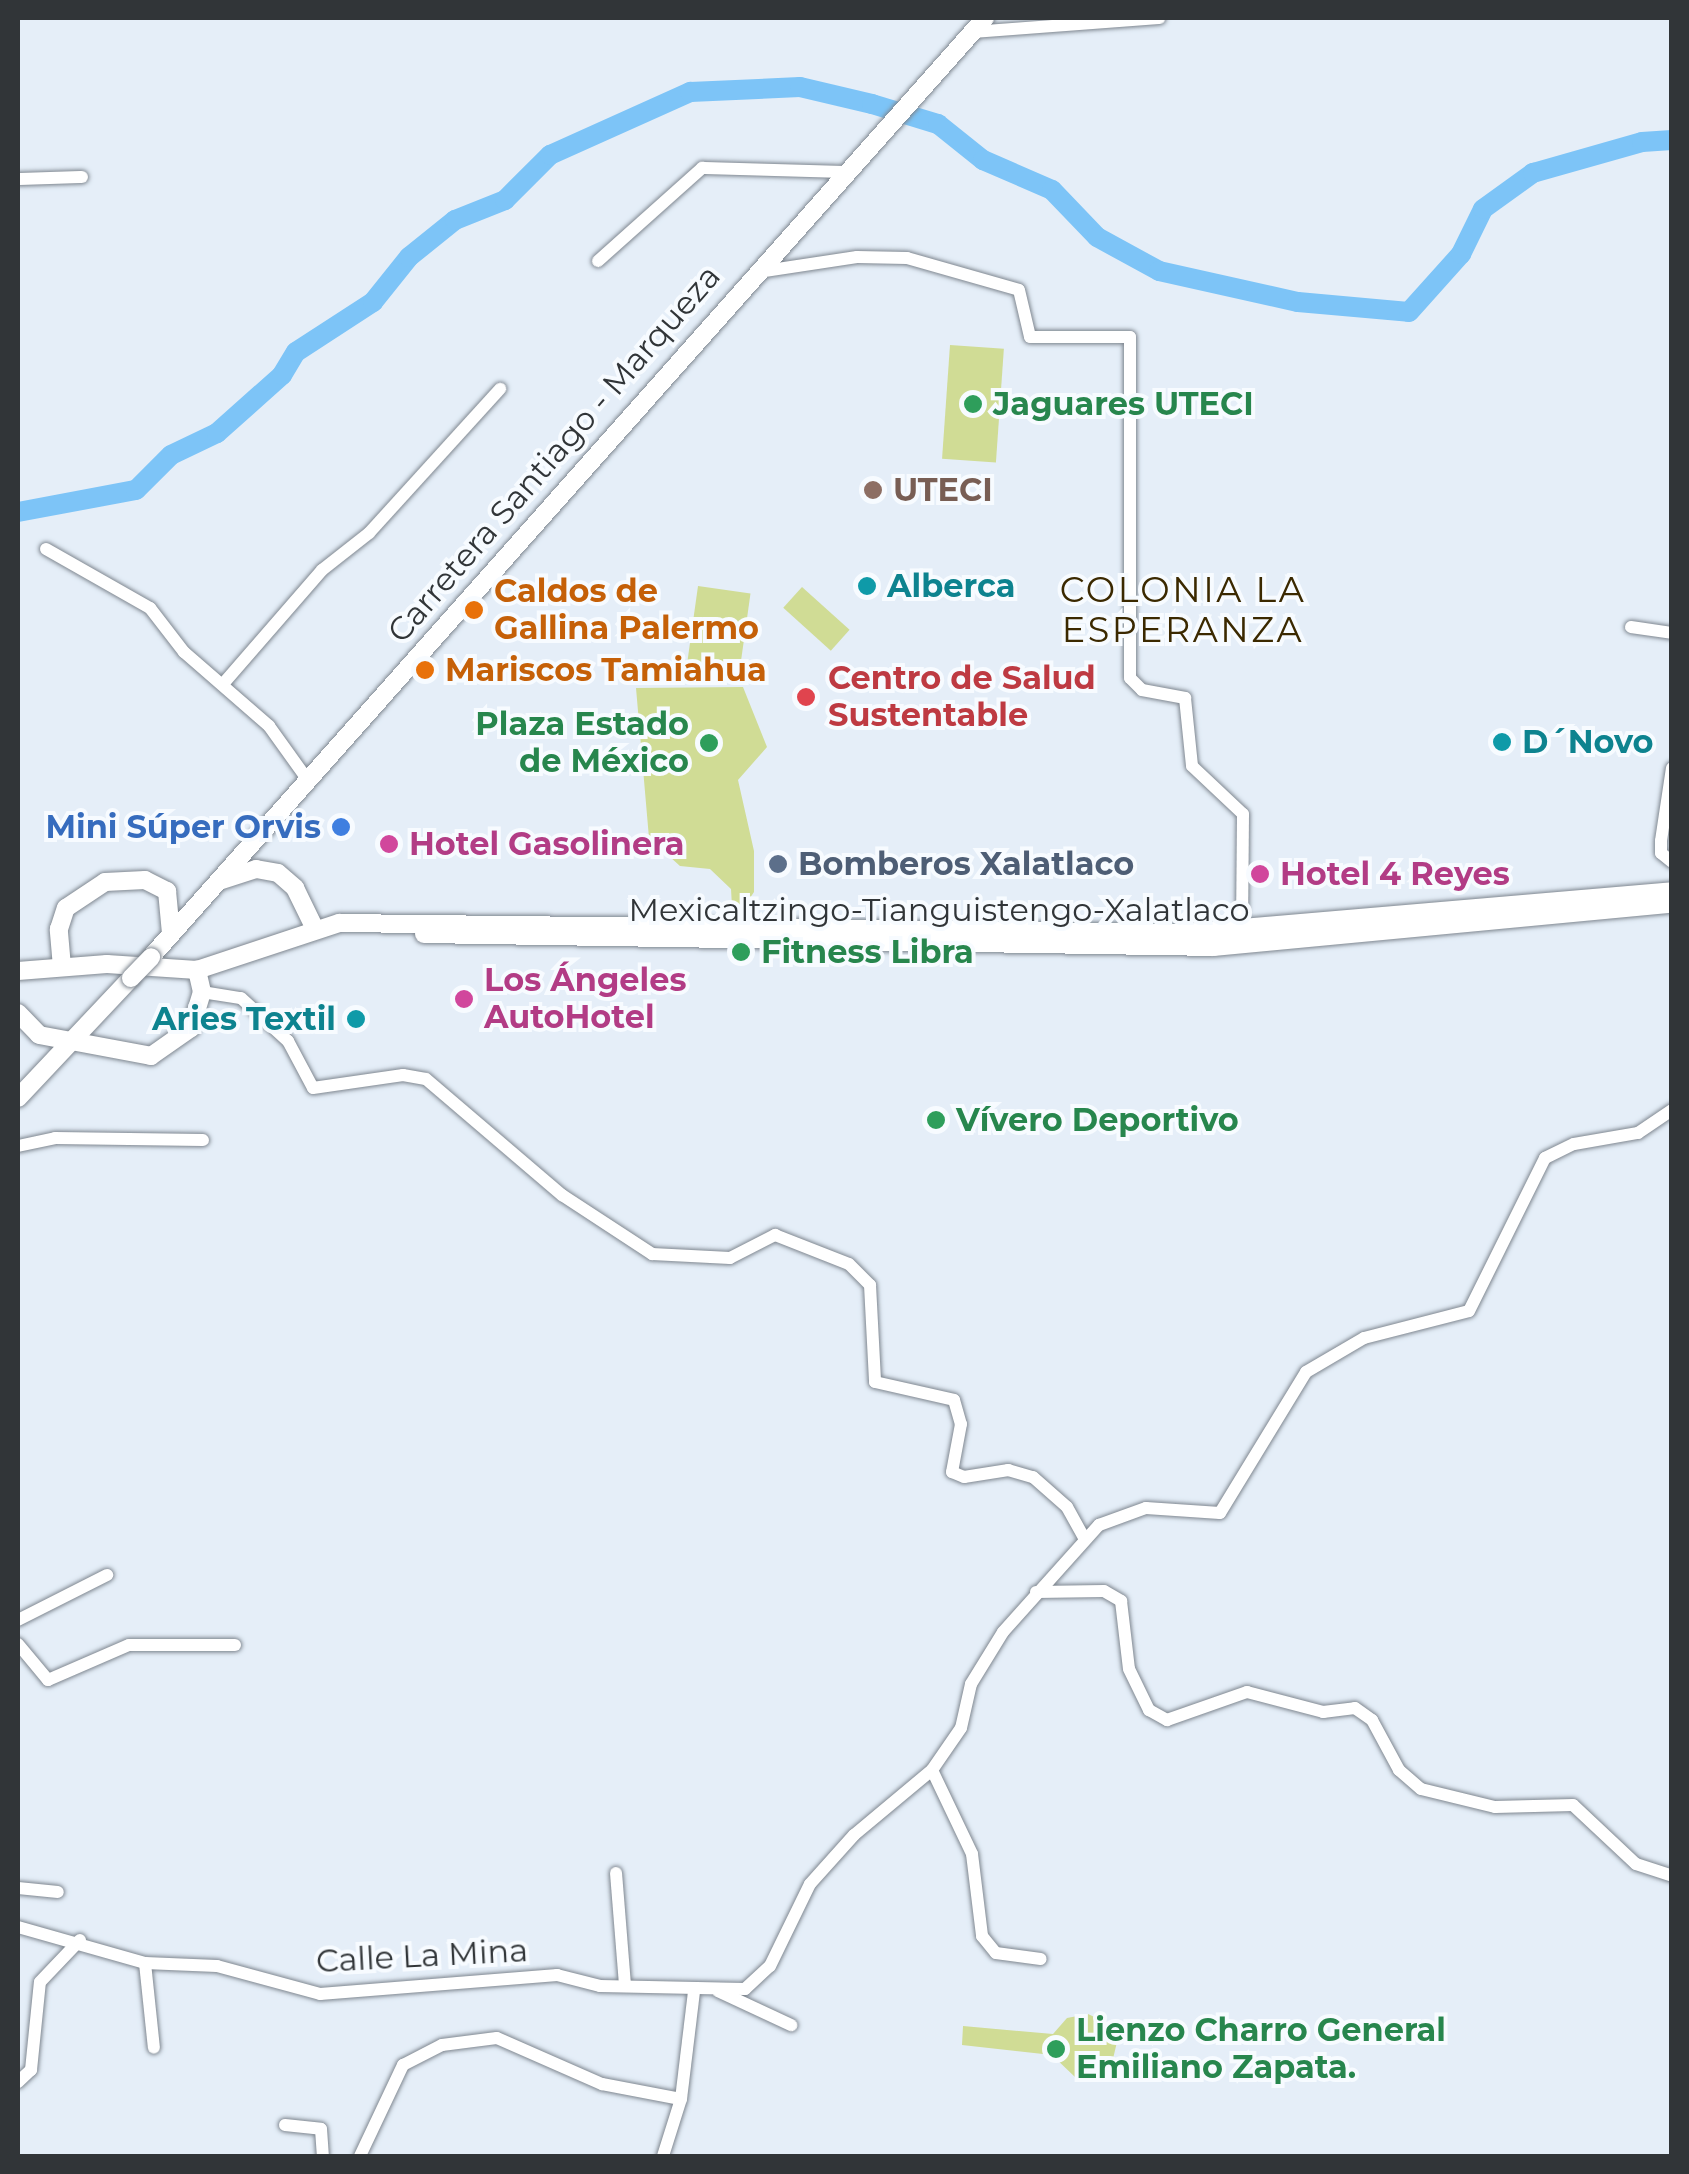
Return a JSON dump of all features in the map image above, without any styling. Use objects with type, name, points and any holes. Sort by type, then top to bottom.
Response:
[{"type":"main road","name":"Carretera Santiago - Marqueza","points":[[18,1098],[150,957],[755,272],[985,18]]},
{"type":"main road","points":[[214,884],[256,868],[278,873],[295,888],[320,928]]},
{"type":"main road","points":[[62,967],[58,929],[66,908],[106,882],[145,880],[166,891],[171,933]]},
{"type":"main road","name":"Mexicaltzingo-Tianguistengo-Xalatlaco","points":[[18,972],[62,967],[197,970],[235,963],[320,928],[484,922],[1242,932],[1672,891]]},
{"type":"main road","name":"Mexicaltzingo-Tianguistengo-Xalatlaco","points":[[320,928],[1186,947],[1672,904]]},
{"type":"main road","name":"Mexicaltzingo-Tianguistengo-Xalatlaco","points":[[18,983],[42,970]]},
{"type":"main road","points":[[18,1013],[39,1035],[107,1045],[140,1057],[174,1045],[198,1014],[202,992],[197,970]]},
{"type":"main road","points":[[104,1008],[107,1045]]},
{"type":"street","points":[[972,32],[1160,18]]},
{"type":"street","points":[[598,261],[702,168],[847,172]]},
{"type":"street","points":[[18,179],[82,177]]},
{"type":"street","points":[[755,272],[857,257],[907,258],[1020,290],[1030,337],[1130,337],[1130,678],[1142,690],[1186,698],[1192,766],[1243,814],[1242,932]]},
{"type":"street","points":[[223,684],[322,570],[369,533],[500,389]]},
{"type":"street","points":[[46,549],[141,600],[184,652],[269,726],[307,779]]},
{"type":"street","points":[[1631,627],[1672,633]]},
{"type":"street","points":[[1672,768],[1661,841],[1661,853],[1672,862]]},
{"type":"street","points":[[202,992],[241,998],[288,1042],[313,1088],[403,1075],[426,1079],[562,1195],[652,1254],[730,1258],[774,1235],[849,1264],[870,1285],[874,1382],[954,1400],[960,1424],[952,1472],[964,1477],[1008,1470],[1032,1477],[1066,1507],[1086,1539]]},
{"type":"street","name":"Calle La Mina","points":[[18,1927],[80,1940],[146,1963],[216,1966],[335,1994],[545,1976],[694,1992],[746,1989],[760,1980],[810,1884],[854,1835],[932,1770],[961,1728],[972,1684],[1036,1592],[1099,1525],[1132,1511],[1220,1513],[1306,1372],[1364,1338],[1469,1311],[1545,1158],[1574,1144],[1638,1133],[1672,1110]]},
{"type":"street","points":[[18,1146],[55,1138],[203,1140]]},
{"type":"street","points":[[18,1620],[107,1575]]},
{"type":"street","points":[[1036,1592],[1104,1591],[1121,1601],[1129,1669],[1148,1710],[1167,1720],[1247,1692],[1323,1712],[1355,1708],[1372,1720],[1399,1770],[1421,1789],[1495,1807],[1573,1805],[1636,1864],[1672,1876]]},
{"type":"street","points":[[18,1644],[48,1680],[129,1645],[235,1645]]},
{"type":"street","points":[[932,1770],[972,1854],[982,1936],[996,1954],[1041,1959]]},
{"type":"street","points":[[616,1873],[625,1985]]},
{"type":"street","points":[[18,1888],[58,1892]]},
{"type":"street","points":[[18,2082],[30,2070],[40,1982],[80,1940]]},
{"type":"street","points":[[146,1963],[154,2048]]},
{"type":"street","points":[[716,1990],[792,2025]]},
{"type":"street","points":[[663,2156],[672,2142],[694,1992]]},
{"type":"street","points":[[360,2156],[403,2065],[442,2045],[497,2038],[602,2084],[680,2099]]},
{"type":"street","points":[[285,2125],[321,2129],[322,2156]]},
{"type":"green space","name":"Jaguares UTECI","points":[[950,345],[1004,349],[996,462],[942,459]]},
{"type":"green space","points":[[698,586],[750,593],[739,679],[686,671]]},
{"type":"green space","points":[[802,587],[850,630],[831,651],[783,608]]},
{"type":"green space","points":[[743,687],[767,747],[738,780],[754,851],[754,892],[744,907],[732,907],[731,889],[710,869],[680,866],[649,838],[636,688]]},
{"type":"green space","name":"Lienzo Charro General Emiliano Zapata.","points":[[1088,2014],[1107,2023],[1117,2042],[1112,2063],[1096,2076],[1075,2077],[1052,2055],[962,2045],[963,2026],[1053,2034],[1067,2018]]},
{"type":"waterway","points":[[18,512],[136,490],[171,455],[217,433],[282,375],[296,352],[373,302],[409,257],[455,220],[505,200],[550,155],[690,92],[800,87],[938,124],[983,160],[1052,190],[1097,237],[1159,271],[1298,302],[1409,312],[1461,254],[1483,209],[1533,173],[1642,142],[1672,140]]},
{"type":"place","name":"Jaguares UTECI","points":[[973,404]]},
{"type":"place","name":"UTECI","points":[[873,490]]},
{"type":"place","name":"Alberca","points":[[867,586]]},
{"type":"place","name":"Caldos de Gallina Palermo","points":[[474,610]]},
{"type":"place","name":"Mariscos Tamiahua","points":[[425,670]]},
{"type":"place","name":"Centro de Salud Sustentable","points":[[806,697]]},
{"type":"place","name":"D´Novo","points":[[1502,742]]},
{"type":"place","name":"Plaza Estado de México","points":[[709,743]]},
{"type":"place","name":"Mini Súper Orvis","points":[[341,827]]},
{"type":"place","name":"Hotel Gasolinera","points":[[389,844]]},
{"type":"place","name":"Bomberos Xalatlaco","points":[[778,864]]},
{"type":"place","name":"Hotel 4 Reyes","points":[[1260,874]]},
{"type":"place","name":"Fitness Libra","points":[[741,952]]},
{"type":"place","name":"Los Ángeles AutoHotel","points":[[464,999]]},
{"type":"place","name":"Aries Textil","points":[[356,1019]]},
{"type":"place","name":"Vívero Deportivo","points":[[936,1120]]},
{"type":"place","name":"Lienzo Charro General Emiliano Zapata.","points":[[1056,2049]]},
{"type":"district","name":"COLONIA LA ESPERANZA","points":[[1183,610]]}]
